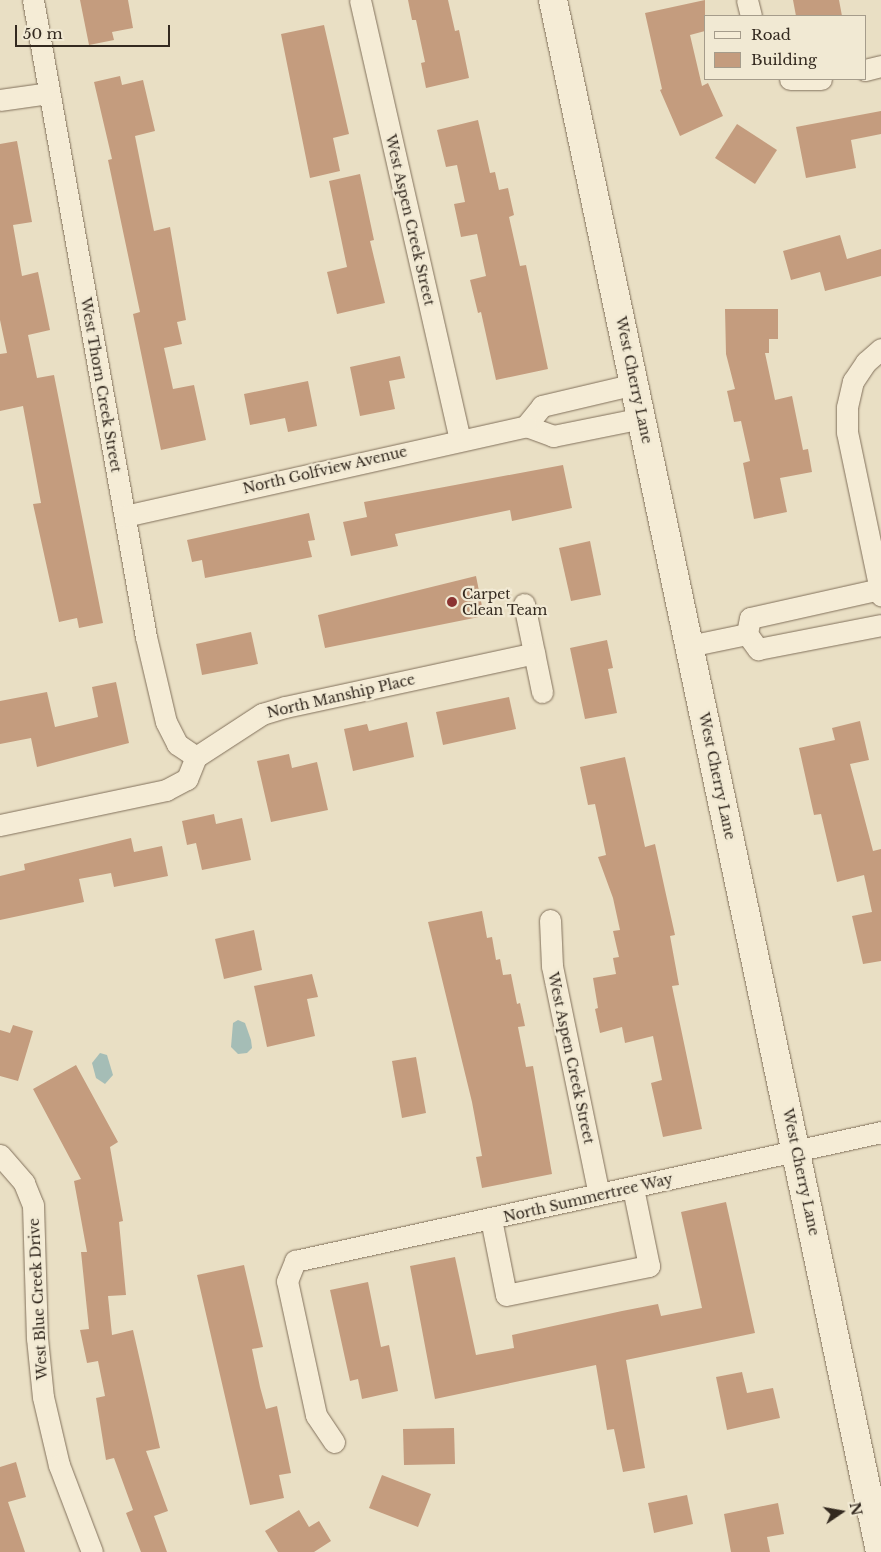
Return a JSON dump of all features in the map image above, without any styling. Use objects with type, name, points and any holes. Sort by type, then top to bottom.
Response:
[{"type":"main road","name":"West Cherry Lane","points":[[553,0],[797,1150],[880,1552]]},
{"type":"street","name":"West Thorn Creek Street","points":[[33,0],[125,516],[166,722],[177,744],[196,757]]},
{"type":"street","name":"West Aspen Creek Street","points":[[360,0],[460,440]]},
{"type":"street","points":[[747,0],[750,15]]},
{"type":"street","points":[[866,70],[881,66]]},
{"type":"street","points":[[0,100],[49,92]]},
{"type":"street","points":[[881,349],[866,362],[853,381],[847,407],[847,432],[880,592],[750,618],[747,634],[758,649],[881,625]]},
{"type":"street","points":[[635,384],[542,406],[526,426],[553,436],[642,418]]},
{"type":"street","name":"North Golfview Avenue","points":[[125,516],[526,426]]},
{"type":"street","points":[[524,604],[542,692]]},
{"type":"street","points":[[689,646],[747,634]]},
{"type":"street","name":"North Manship Place","points":[[196,757],[223,742],[242,726],[284,707],[534,653]]},
{"type":"street","points":[[0,825],[166,790],[187,778],[196,757]]},
{"type":"street","name":"West Aspen Creek Street","points":[[550,920],[552,966],[599,1194]]},
{"type":"street","name":"North Summertree Way","points":[[334,1442],[316,1415],[287,1280],[295,1261],[881,1132]]},
{"type":"street","name":"West Blue Creek Drive","points":[[5,1159],[24,1183],[33,1205],[37,1338],[51,1436],[68,1494],[92,1552]]},
{"type":"street","points":[[490,1219],[506,1295],[649,1266],[633,1188]]},
{"type":"water","points":[[238,1020],[245,1023],[251,1040],[252,1048],[247,1053],[238,1054],[231,1047],[233,1023]]},
{"type":"water","points":[[100,1053],[107,1055],[113,1075],[105,1084],[96,1078],[92,1063]]},
{"type":"building","points":[[80,0],[128,0],[133,28],[112,32],[114,40],[89,45]]},
{"type":"building","points":[[408,0],[448,0],[455,31],[459,30],[469,78],[426,88],[421,63],[425,62],[416,20],[412,20]]},
{"type":"building","points":[[705,0],[704,31],[690,35],[702,86],[708,83],[723,116],[680,136],[660,90],[662,89],[645,13]]},
{"type":"building","points":[[793,0],[839,0],[842,15],[796,15]]},
{"type":"building","points":[[324,25],[349,134],[333,138],[340,171],[310,178],[281,34]]},
{"type":"building","points":[[120,76],[122,85],[143,80],[155,131],[135,136],[154,231],[170,227],[186,320],[177,322],[182,344],[164,348],[173,389],[194,385],[206,440],[161,450],[133,314],[140,312],[108,160],[112,159],[94,82]]},
{"type":"building","points":[[881,111],[881,134],[851,140],[856,168],[806,178],[796,127]]},
{"type":"building","points":[[478,120],[490,173],[495,172],[499,190],[508,188],[514,215],[509,217],[520,266],[526,265],[548,369],[496,380],[481,312],[478,313],[470,280],[486,276],[477,234],[461,237],[454,204],[465,202],[457,165],[446,167],[437,130]]},
{"type":"building","points":[[737,124],[777,150],[755,184],[715,158]]},
{"type":"building","points":[[17,141],[32,222],[13,225],[22,276],[38,272],[50,330],[28,335],[37,378],[54,375],[103,623],[79,628],[77,618],[59,622],[33,504],[41,503],[23,406],[0,411],[0,354],[7,353],[0,320],[0,144]]},
{"type":"building","points":[[360,174],[374,240],[370,241],[385,303],[337,314],[327,272],[347,267],[329,181]]},
{"type":"building","points":[[840,235],[847,259],[881,249],[881,276],[825,291],[820,272],[791,280],[783,251]]},
{"type":"building","points":[[725,309],[778,309],[778,339],[769,339],[769,353],[765,353],[775,400],[792,396],[803,450],[808,449],[812,472],[780,478],[787,512],[754,519],[743,463],[750,461],[741,421],[734,422],[727,391],[735,389],[726,354]]},
{"type":"building","points":[[400,356],[405,378],[389,381],[395,409],[360,416],[350,367]]},
{"type":"building","points":[[308,381],[317,426],[288,432],[285,418],[250,425],[244,394]]},
{"type":"building","points":[[563,465],[572,508],[512,521],[510,510],[395,534],[398,546],[351,556],[343,522],[367,517],[364,502]]},
{"type":"building","points":[[309,513],[315,540],[308,541],[312,557],[205,578],[202,560],[192,562],[187,540]]},
{"type":"building","points":[[590,541],[601,595],[571,601],[559,548]]},
{"type":"building","points":[[476,576],[484,616],[325,648],[318,615]]},
{"type":"building","points":[[251,632],[258,664],[202,675],[196,644]]},
{"type":"building","points":[[607,640],[613,668],[608,669],[617,713],[585,719],[570,648]]},
{"type":"building","points":[[116,682],[129,743],[37,767],[31,738],[0,744],[0,701],[47,692],[55,727],[98,717],[92,687]]},
{"type":"building","points":[[509,697],[516,729],[443,745],[436,712]]},
{"type":"building","points":[[860,721],[869,760],[850,764],[873,851],[881,849],[881,961],[863,964],[852,916],[872,912],[864,875],[837,882],[821,814],[814,815],[799,748],[835,740],[832,728]]},
{"type":"building","points":[[407,722],[414,757],[353,771],[344,729],[367,724],[369,731]]},
{"type":"building","points":[[289,754],[292,768],[317,762],[328,810],[271,822],[257,761]]},
{"type":"building","points":[[625,757],[645,847],[655,844],[675,935],[670,936],[679,985],[672,986],[702,1129],[663,1137],[651,1083],[662,1080],[653,1036],[625,1043],[622,1027],[600,1033],[595,1009],[598,1008],[593,978],[616,974],[613,958],[619,957],[613,931],[620,930],[613,898],[598,857],[606,855],[595,804],[588,805],[580,767]]},
{"type":"building","points":[[214,814],[216,824],[242,818],[251,860],[202,870],[196,843],[187,845],[182,821]]},
{"type":"building","points":[[131,838],[134,852],[162,846],[168,876],[114,887],[111,873],[79,879],[84,902],[0,920],[0,876],[25,870],[24,864]]},
{"type":"building","points":[[482,911],[487,938],[492,937],[496,960],[500,959],[503,975],[511,974],[517,1004],[520,1003],[525,1026],[518,1027],[526,1067],[533,1066],[552,1174],[482,1188],[476,1157],[482,1156],[472,1102],[428,922]]},
{"type":"building","points":[[254,930],[262,970],[224,979],[215,939]]},
{"type":"building","points":[[312,974],[318,997],[307,999],[315,1036],[267,1047],[254,986]]},
{"type":"building","points":[[13,1025],[33,1031],[18,1081],[0,1076],[0,1030],[10,1033]]},
{"type":"building","points":[[416,1057],[426,1113],[402,1118],[392,1061]]},
{"type":"building","points":[[76,1065],[118,1142],[110,1147],[123,1221],[119,1222],[126,1295],[108,1296],[112,1335],[133,1330],[160,1448],[146,1451],[168,1511],[154,1516],[167,1552],[141,1552],[126,1513],[133,1510],[114,1458],[106,1460],[96,1398],[105,1396],[98,1361],[87,1363],[80,1330],[89,1329],[81,1252],[87,1252],[74,1181],[81,1179],[33,1089]]},
{"type":"building","points":[[726,1202],[755,1333],[626,1360],[645,1468],[623,1472],[614,1429],[607,1430],[596,1365],[435,1399],[410,1266],[455,1257],[476,1355],[514,1348],[512,1335],[622,1311],[658,1304],[661,1316],[702,1308],[681,1212]]},
{"type":"building","points":[[244,1265],[263,1347],[252,1349],[260,1387],[266,1409],[277,1406],[291,1473],[279,1475],[284,1498],[250,1505],[197,1275]]},
{"type":"building","points":[[368,1282],[381,1347],[389,1345],[398,1391],[362,1399],[358,1379],[350,1381],[330,1290]]},
{"type":"building","points":[[742,1372],[747,1393],[773,1388],[780,1418],[727,1430],[716,1377]]},
{"type":"building","points":[[454,1428],[455,1464],[404,1465],[403,1429]]},
{"type":"building","points":[[16,1462],[26,1497],[8,1502],[25,1552],[0,1552],[0,1467]]},
{"type":"building","points":[[382,1475],[431,1494],[418,1527],[369,1508]]},
{"type":"building","points":[[687,1495],[693,1524],[654,1533],[648,1503]]},
{"type":"building","points":[[778,1503],[784,1534],[767,1537],[770,1552],[731,1552],[724,1514]]},
{"type":"building","points":[[299,1510],[309,1527],[319,1521],[331,1541],[314,1552],[278,1552],[265,1531]]},
{"type":"place","name":"Carpet Clean Team","points":[[452,602]]}]
